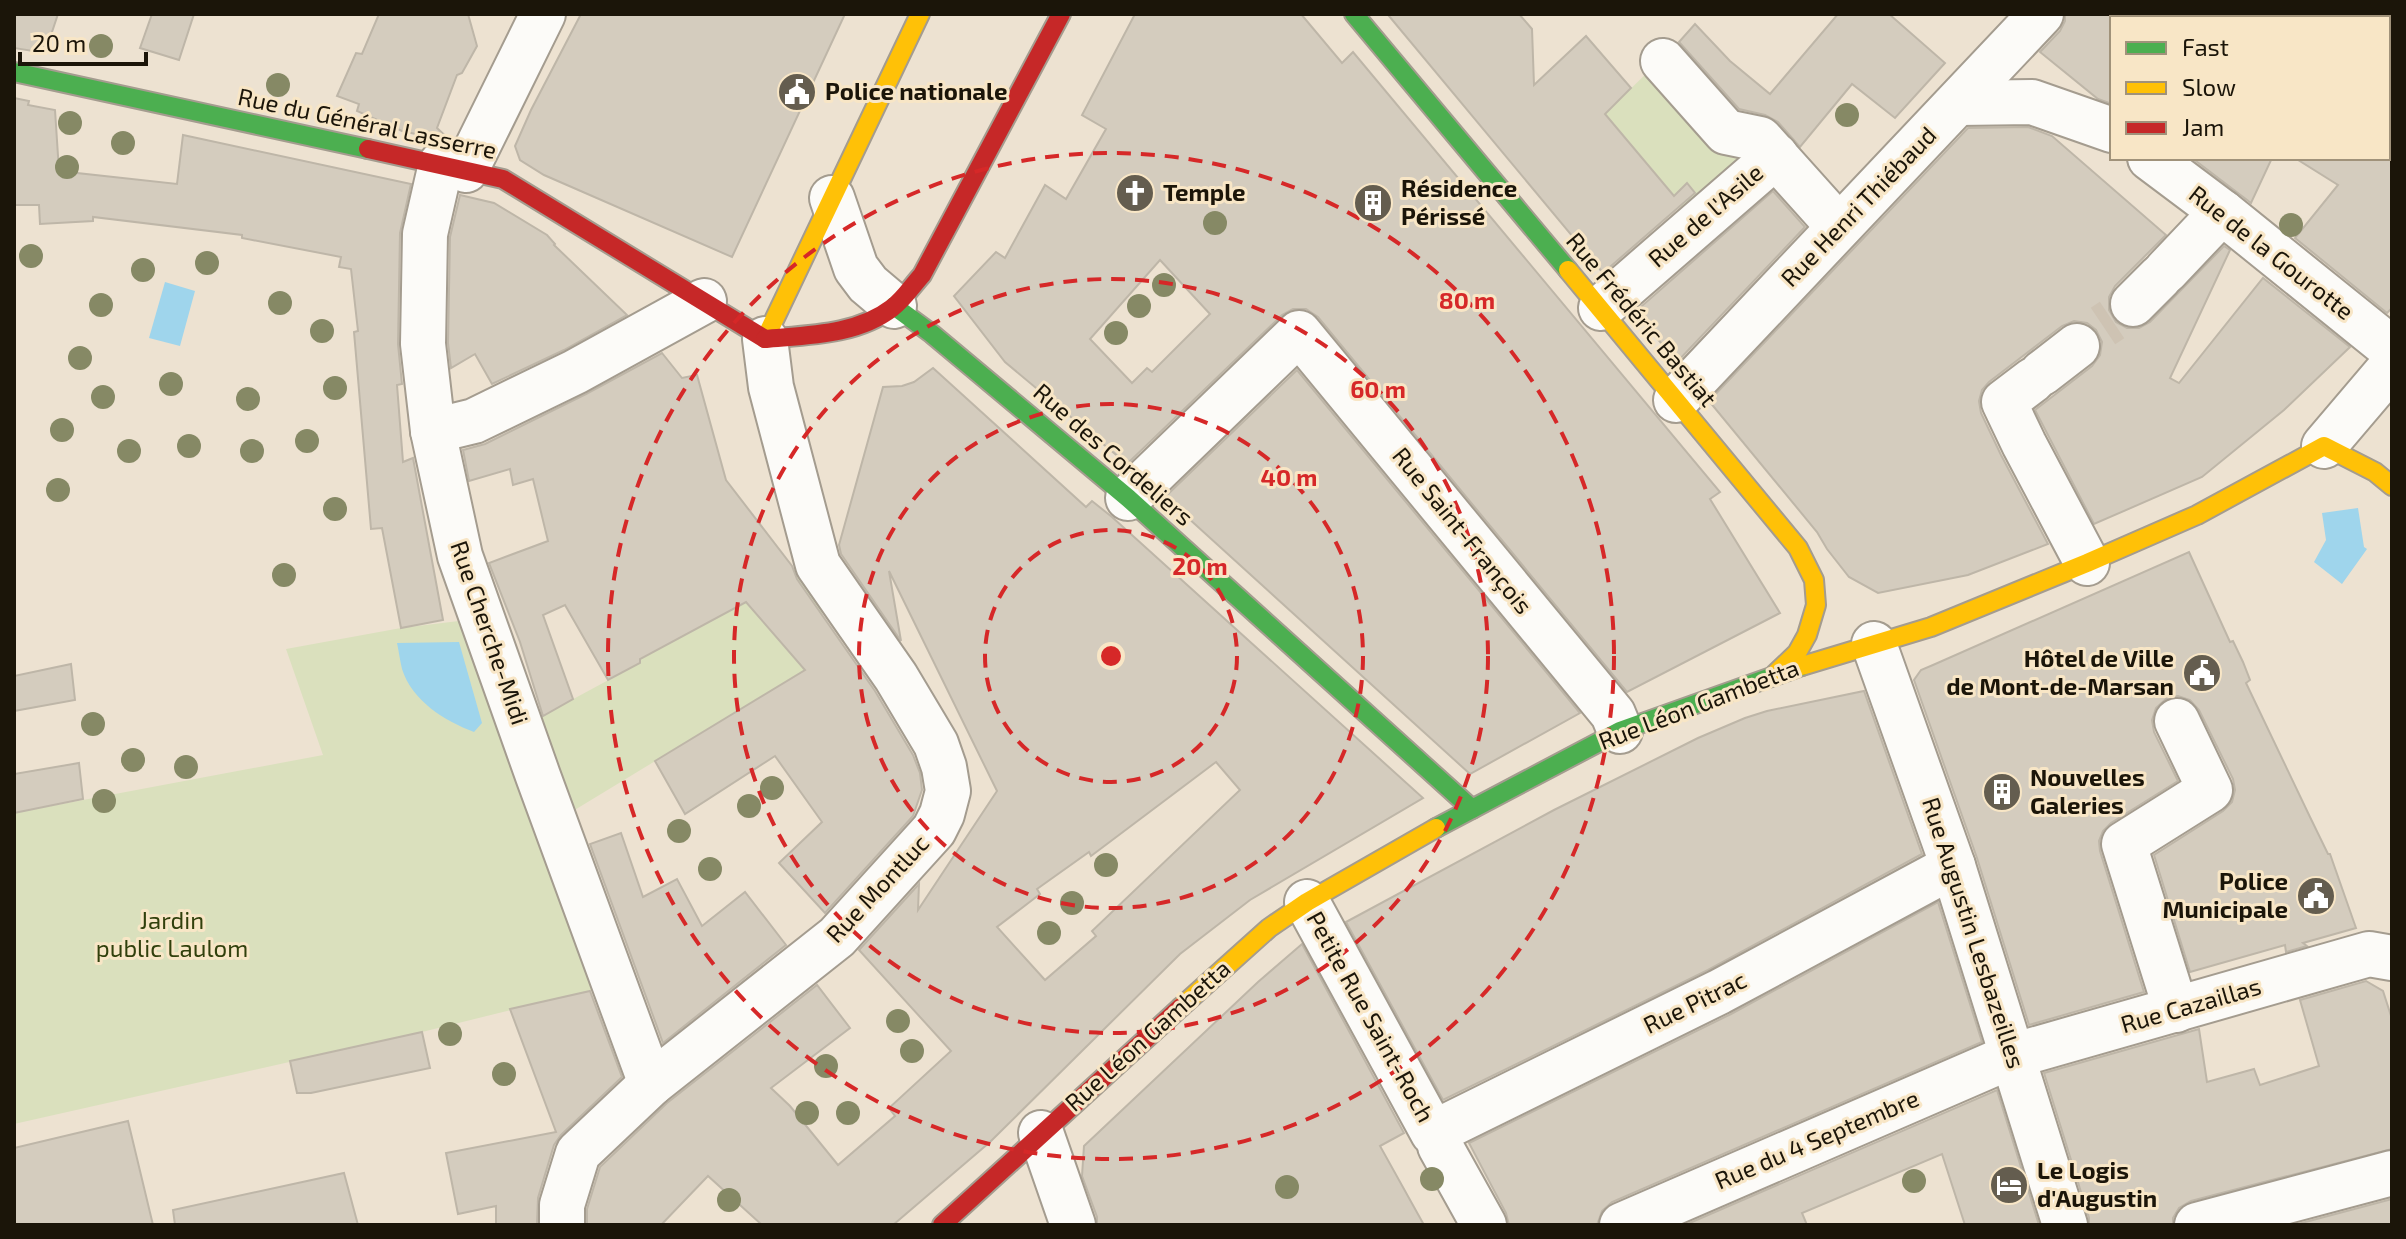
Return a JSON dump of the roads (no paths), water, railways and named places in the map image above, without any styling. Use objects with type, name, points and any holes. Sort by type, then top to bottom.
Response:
[{"type":"street","name":"Rue Cherche-Midi","points":[[543,14],[453,167],[425,234],[423,344],[433,431],[460,556],[651,1084]]},
{"type":"street","points":[[765,339],[920,14]]},
{"type":"street","points":[[765,339],[834,333],[867,322],[894,306],[922,275],[1061,14]]},
{"type":"street","name":"Rue Frédéric Bastiat","points":[[1354,14],[1798,548],[1814,580],[1816,605],[1807,635],[1797,653],[1775,674]]},
{"type":"street","name":"Rue Henri Thiébaud","points":[[1676,400],[2041,14]]},
{"type":"street","name":"Rue de l'Asile","points":[[1663,61],[1726,132],[1760,139],[1839,227]]},
{"type":"street","name":"Rue du Général Lasserre","points":[[14,72],[503,179],[765,339]]},
{"type":"street","points":[[1959,103],[2032,102],[2110,129]]},
{"type":"street","name":"Rue de l'Asile","points":[[1601,308],[1776,156]]},
{"type":"street","name":"Rue de la Gourotte","points":[[2153,160],[2392,349]]},
{"type":"street","points":[[832,198],[856,268],[868,284],[894,306]]},
{"type":"street","points":[[2087,563],[2004,402],[2121,311],[2222,212]]},
{"type":"street","points":[[433,431],[474,421],[575,372],[704,301]]},
{"type":"street","name":"Rue des Cordeliers","points":[[894,306],[932,334],[1128,498],[1472,809]]},
{"type":"street","name":"Rue Saint-François","points":[[1128,498],[1299,333],[1613,714],[1620,731]]},
{"type":"street","name":"Rue Montluc","points":[[562,1225],[562,1205],[578,1153],[651,1084],[837,937],[934,830],[948,791],[936,744],[896,677],[818,565],[771,387],[765,339]]},
{"type":"street","name":"Rue Léon Gambetta","points":[[942,1225],[1269,928],[1307,902],[1472,809],[1620,731],[1775,674],[1931,627],[2197,515],[2324,446],[2392,366]]},
{"type":"street","points":[[2324,446],[2370,469],[2392,486]]},
{"type":"street","name":"Rue Augustin Lesbazeilles","points":[[1874,644],[1953,866],[2065,1225]]},
{"type":"street","points":[[2176,1010],[2124,844],[2210,790],[2177,721]]},
{"type":"street","name":"Rue Pitrac","points":[[1436,1139],[1953,866]]},
{"type":"street","name":"Petite Rue Saint-Roch","points":[[1307,902],[1484,1225]]},
{"type":"street","name":"Rue Cazaillas","points":[[2012,1056],[2380,956]]},
{"type":"street","name":"Rue du 4 Septembre","points":[[1622,1225],[2012,1056]]},
{"type":"street","points":[[1041,1133],[1073,1225]]},
{"type":"street","points":[[2197,1225],[2392,1173]]},
{"type":"water","points":[[2274,14],[2392,14],[2392,91],[2390,16]]},
{"type":"water","points":[[165,282],[195,291],[180,346],[149,338]]},
{"type":"water","points":[[2358,508],[2364,547],[2367,549],[2342,584],[2314,562],[2326,540],[2322,513]]},
{"type":"water","points":[[459,642],[482,723],[474,732],[441,716],[413,691],[402,669],[397,643]]},
{"type":"tunnel","points":[[2103,326],[2112,320]]},
{"type":"place","name":"Police nationale","points":[[797,92]]},
{"type":"place","name":"Temple","points":[[1135,193]]},
{"type":"place","name":"Résidence Périssé","points":[[1373,203]]},
{"type":"place","name":"Hôtel de Ville de Mont-de-Marsan","points":[[2202,673]]},
{"type":"place","name":"Nouvelles Galeries","points":[[2002,792]]},
{"type":"place","name":"Police Municipale","points":[[2316,896]]},
{"type":"place","name":"Le Logis d'Augustin","points":[[2009,1185]]},
{"type":"park label","name":"Jardin public Laulom","points":[[172,935]]}]
